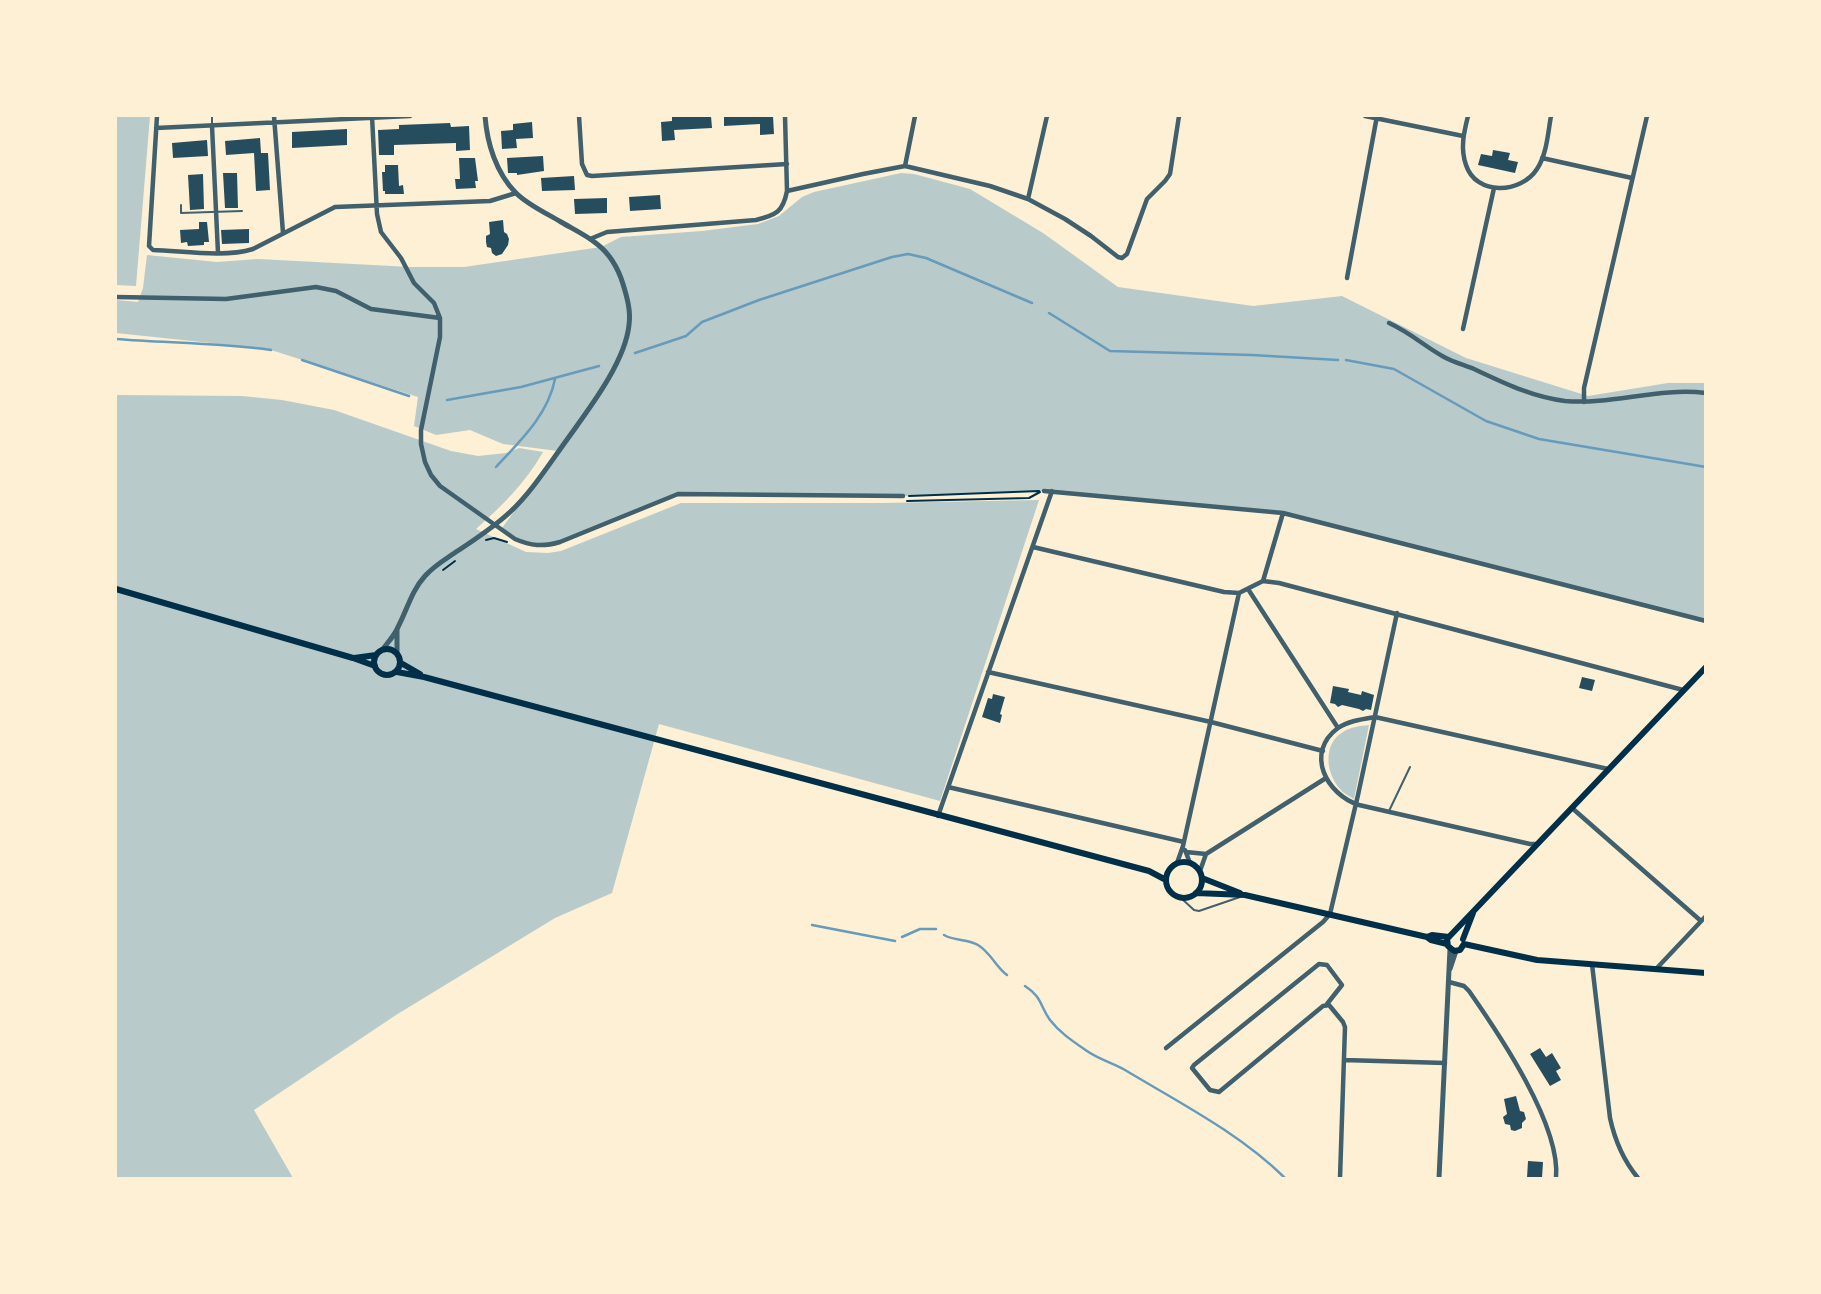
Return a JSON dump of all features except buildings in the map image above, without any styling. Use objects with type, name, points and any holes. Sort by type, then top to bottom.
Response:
[{"type":"main road","points":[[116,589],[375,666]]},
{"type":"main road","points":[[353,658],[376,655],[383,649],[391,649],[397,653],[401,663],[424,677]]},
{"type":"main road","points":[[376,655],[375,666],[379,672],[386,675],[397,672],[424,677],[1149,871],[1166,880],[1171,892],[1181,898],[1196,893],[1202,884],[1201,875]]},
{"type":"main road","points":[[397,672],[401,663]]},
{"type":"main road","points":[[1450,943],[1608,769],[1706,667]]},
{"type":"main road","points":[[1166,880],[1169,871],[1177,863],[1191,863],[1201,875],[1245,895]]},
{"type":"main road","points":[[1149,871],[1169,871]]},
{"type":"main road","points":[[1196,893],[1245,895],[1427,937],[1462,949],[1474,914]]},
{"type":"main road","points":[[1450,943],[1459,934],[1464,941],[1527,958],[1706,973]]},
{"type":"street","points":[[157,116],[149,246],[153,250],[237,252],[253,249],[335,207],[490,201],[516,193]]},
{"type":"street","points":[[274,116],[283,233]]},
{"type":"street","points":[[372,116],[376,205],[381,232],[401,258],[414,283],[434,303],[440,318],[440,337],[421,430],[425,462],[440,486],[515,539],[541,546],[560,542],[678,494],[903,499]]},
{"type":"street","points":[[156,128],[410,116]]},
{"type":"street","points":[[383,649],[397,631],[424,576],[495,525],[519,503],[580,421],[612,372],[625,342],[630,317],[624,287],[612,259],[590,239],[516,193],[503,175],[492,152],[485,116]]},
{"type":"street","points":[[579,116],[582,164],[587,174],[592,176],[787,164]]},
{"type":"street","points":[[590,239],[607,232],[757,220],[779,211],[785,203],[787,191],[785,116]]},
{"type":"street","points":[[905,166],[915,116]]},
{"type":"street","points":[[1028,200],[1047,116]]},
{"type":"street","points":[[787,191],[905,166],[990,186],[1028,200],[1074,225],[1118,257],[1126,257],[1147,199],[1170,174],[1179,116]]},
{"type":"street","points":[[1365,116],[1463,136]]},
{"type":"street","points":[[1468,116],[1463,136],[1464,155],[1469,172],[1479,183],[1494,188],[1522,182],[1534,173],[1542,158],[1551,116]]},
{"type":"street","points":[[1584,402],[1584,388],[1647,116]]},
{"type":"street","points":[[1347,278],[1377,117]]},
{"type":"street","points":[[212,126],[218,253]]},
{"type":"street","points":[[1542,158],[1632,178]]},
{"type":"street","points":[[1463,329],[1494,188]]},
{"type":"street","points":[[116,297],[226,299],[322,287],[336,291],[370,309],[440,318]]},
{"type":"street","points":[[1389,323],[1413,335],[1445,358],[1523,392],[1544,397],[1598,402],[1668,393],[1706,393]]},
{"type":"street","points":[[1043,491],[1283,513],[1706,621]]},
{"type":"street","points":[[938,816],[1052,491]]},
{"type":"street","points":[[1263,581],[1283,513]]},
{"type":"street","points":[[1033,547],[1224,592],[1240,593],[1263,581],[1279,583],[1683,690],[1706,673]]},
{"type":"street","points":[[1248,589],[1338,728]]},
{"type":"street","points":[[1177,863],[1184,844],[1240,593]]},
{"type":"street","points":[[1166,1048],[1330,914],[1397,613]]},
{"type":"street","points":[[397,631],[397,653]]},
{"type":"street","points":[[988,672],[1211,722],[1323,751]]},
{"type":"street","points":[[1539,844],[1356,804],[1337,793],[1326,778],[1322,768],[1326,742],[1338,728],[1375,717],[1608,769]]},
{"type":"street","points":[[1186,852],[1206,854],[1326,778]]},
{"type":"street","points":[[948,787],[1184,844]]},
{"type":"street","points":[[1572,808],[1700,921]]},
{"type":"street","points":[[1184,844],[1191,863]]},
{"type":"street","points":[[1201,875],[1206,854]]},
{"type":"street","points":[[1655,970],[1706,916]]},
{"type":"street","points":[[1439,1178],[1450,943]]},
{"type":"street","points":[[1319,964],[1327,965],[1342,985],[1326,1004],[1219,1092],[1210,1090],[1193,1071],[1194,1065],[1319,964]]},
{"type":"street","points":[[1592,964],[1612,1126],[1618,1149],[1638,1178]]},
{"type":"street","points":[[1449,982],[1464,986],[1469,991],[1517,1065],[1546,1127],[1556,1162],[1556,1178]]},
{"type":"street","points":[[1326,1004],[1345,1024],[1340,1178]]},
{"type":"street","points":[[1344,1060],[1446,1063]]},
{"type":"lane","points":[[212,116],[212,126]]},
{"type":"lane","points":[[180,205],[181,213],[242,211]]},
{"type":"lane","points":[[1389,811],[1410,767]]},
{"type":"lane","points":[[1181,898],[1194,910],[1199,911],[1245,895]]},
{"type":"path","points":[[903,499],[1043,491]]},
{"type":"path","points":[[903,499],[1029,498],[1043,491]]},
{"type":"path","points":[[485,540],[502,539],[512,544]]},
{"type":"path","points":[[439,573],[458,560]]},
{"type":"shaded area","points":[[116,116],[150,116],[136,286],[116,285]]},
{"type":"shaded area","points":[[901,173],[970,189],[1043,233],[1118,287],[1253,306],[1342,296],[1466,358],[1588,396],[1668,383],[1705,383],[1705,621],[1283,513],[1044,491],[903,496],[685,493],[560,542],[526,544],[502,528],[558,451],[503,444],[470,430],[436,435],[414,426],[418,397],[268,349],[116,333],[116,300],[138,302],[143,288],[147,255],[217,262],[258,259],[464,267],[601,247],[621,237],[758,224],[779,216],[802,197],[814,192]]},
{"type":"shaded area","points":[[116,395],[242,396],[282,400],[334,410],[451,451],[478,456],[506,453],[519,448],[543,452],[513,493],[476,529],[526,552],[561,551],[681,503],[1039,500],[940,801],[659,724],[612,893],[555,918],[396,1015],[254,1110],[293,1178],[116,1178]]},
{"type":"shaded area","points":[[1369,725],[1354,799],[1336,784],[1328,760],[1329,752],[1336,737],[1343,732]]},
{"type":"waterway","points":[[635,353],[686,336],[702,322],[759,300],[908,254],[926,258],[1032,303]]},
{"type":"waterway","points":[[1049,313],[1110,351],[1338,360]]},
{"type":"waterway","points":[[116,339],[271,350]]},
{"type":"waterway","points":[[302,360],[409,396]]},
{"type":"waterway","points":[[1346,360],[1394,369],[1486,421],[1539,439],[1706,467]]},
{"type":"waterway","points":[[447,400],[521,387],[599,366]]},
{"type":"waterway","points":[[496,467],[540,416],[555,379]]},
{"type":"waterway","points":[[812,925],[895,941]]},
{"type":"waterway","points":[[902,937],[920,929],[936,929]]},
{"type":"waterway","points":[[944,935],[978,945],[1007,975]]},
{"type":"waterway","points":[[1025,986],[1038,998],[1054,1025],[1072,1041],[1208,1120],[1248,1147],[1285,1178]]}]
